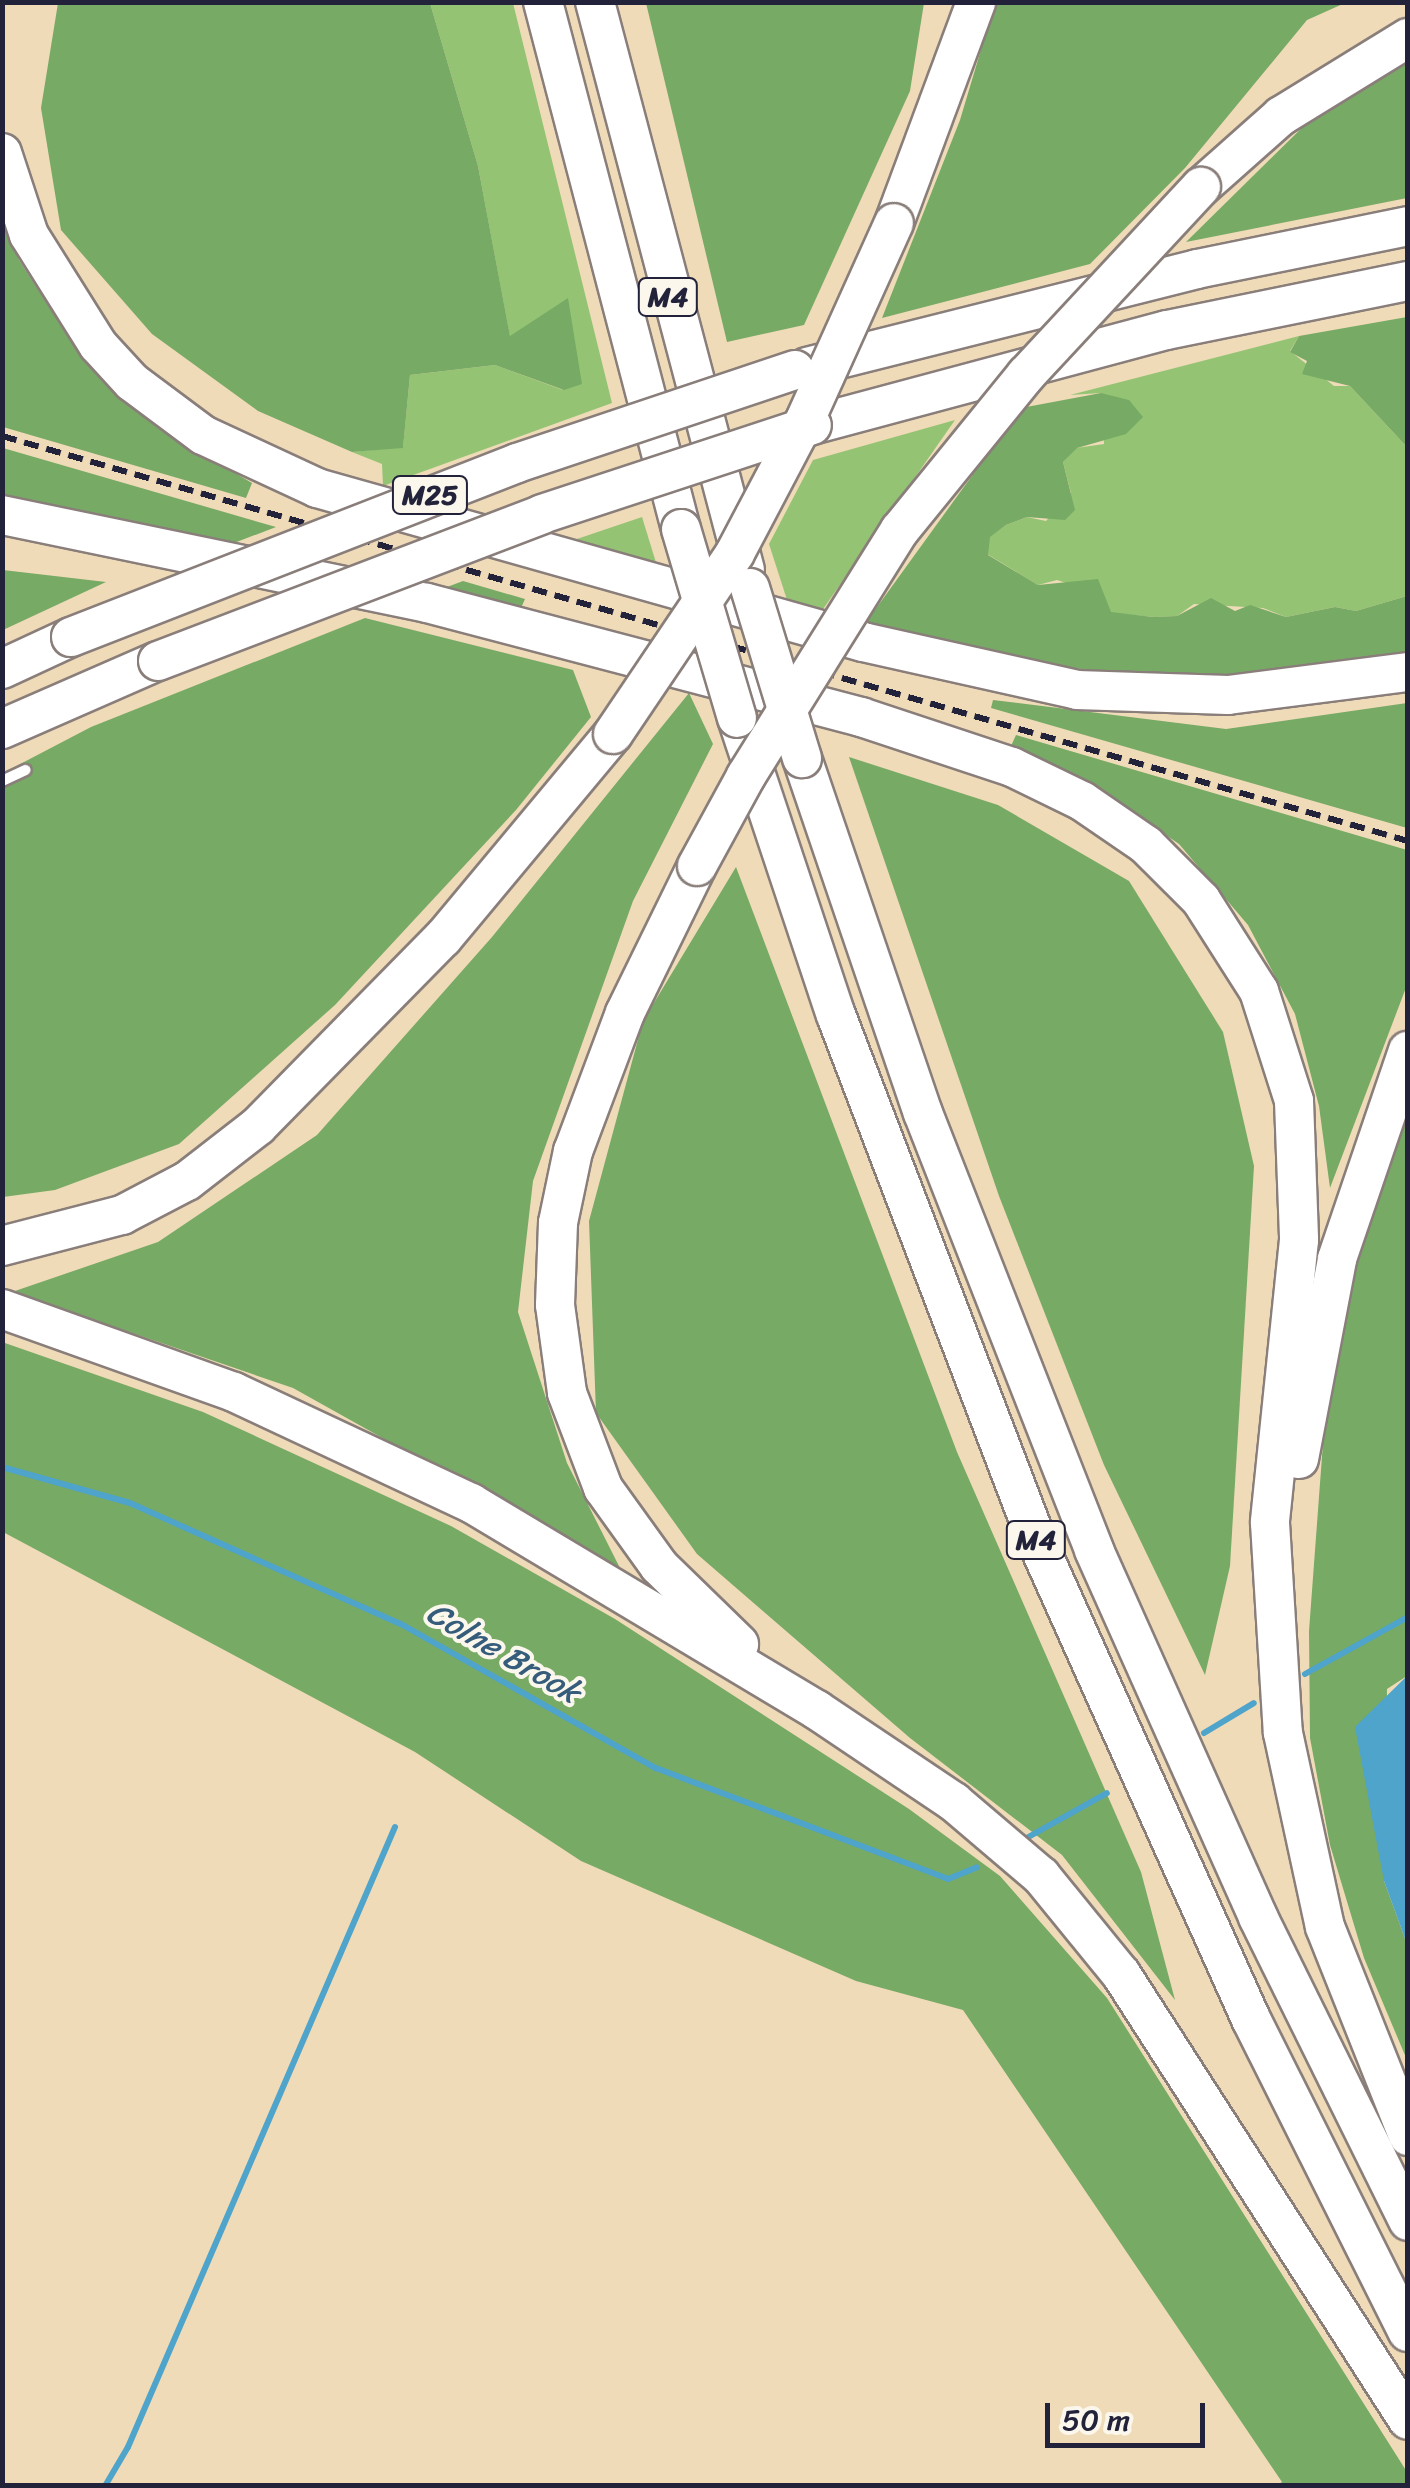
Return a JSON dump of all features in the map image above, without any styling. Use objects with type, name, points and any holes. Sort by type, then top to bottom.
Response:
[{"type":"highway","name":"M4","points":[[543,2],[680,529],[737,718],[843,1034],[1038,1544],[1244,2002],[1408,2332]]},
{"type":"highway","name":"M4","points":[[595,2],[750,588],[802,758],[923,1113],[1079,1513],[1243,1886],[1408,2221]]},
{"type":"highway","points":[[2,1246],[122,1215],[187,1181],[258,1126],[443,938],[614,734],[735,553],[805,420],[894,222],[976,2]]},
{"type":"highway","points":[[817,1710],[708,1618],[634,1536],[587,1452],[560,1354],[555,1258],[567,1174],[625,1012],[697,866],[746,776],[900,530],[1026,375],[1201,187],[1280,116],[1408,38]]},
{"type":"highway","points":[[2,153],[29,234],[98,345],[143,391],[203,434],[317,488],[863,642],[1077,690],[1228,695],[1408,672]]},
{"type":"highway","name":"M25","points":[[2,669],[71,637],[517,463],[795,370],[987,318],[1408,226]]},
{"type":"highway","name":"M25","points":[[2,728],[158,660],[506,527],[812,425],[1168,330],[1408,281]]},
{"type":"highway","points":[[2,515],[427,604],[861,717],[1058,788],[1156,854],[1201,900],[1247,968],[1279,1039],[1294,1101],[1299,1240],[1272,1486],[1283,1733],[1311,1878],[1348,1994],[1408,2136]]},
{"type":"highway","points":[[1274,1590],[1287,1578],[1310,1385],[1337,1259],[1408,1051]]},
{"type":"highway","points":[[2,1309],[171,1368],[346,1442],[536,1538],[817,1710],[967,1812],[1042,1876],[1083,1924],[1408,2420]]},
{"type":"lane","points":[[2,780],[26,770]]},
{"type":"green space","points":[[995,2],[1345,3],[1307,20],[1185,168],[1090,264],[882,318],[960,120]]},
{"type":"green space","points":[[58,3],[430,3],[478,166],[510,336],[568,298],[582,384],[564,390],[495,365],[410,375],[403,448],[352,452],[258,411],[152,334],[61,230],[41,108]]},
{"type":"green space","points":[[430,3],[513,3],[612,403],[383,486],[382,464],[352,452],[403,447],[410,375],[495,365],[563,390],[510,337],[478,166]]},
{"type":"green space","points":[[646,3],[924,3],[910,91],[804,325],[727,342]]},
{"type":"green space","points":[[1407,54],[1407,198],[1186,242],[1315,115]]},
{"type":"green space","points":[[2,217],[19,260],[80,355],[165,432],[252,483],[246,498],[3,427]]},
{"type":"green space","points":[[1408,317],[1407,447],[1350,386],[1302,374],[1307,361],[1290,352],[1299,336]]},
{"type":"green space","points":[[1299,336],[1290,351],[1334,386],[1350,386],[1407,447],[1407,596],[1356,611],[1335,607],[1286,617],[1263,608],[1194,604],[1177,616],[1111,613],[1100,594],[1057,580],[1038,585],[987,554],[989,537],[1006,525],[1027,517],[1046,521],[1071,493],[1063,462],[1076,448],[1104,444],[1101,393],[1070,395]]},
{"type":"green space","points":[[1101,393],[1129,400],[1143,417],[1126,434],[1077,448],[1063,462],[1075,510],[1065,520],[1027,517],[1006,525],[990,537],[988,555],[1038,585],[1098,579],[1111,612],[1153,617],[1177,616],[1211,598],[1235,611],[1250,605],[1286,617],[1335,607],[1356,611],[1407,596],[1407,658],[1261,680],[1104,672],[1021,661],[864,625],[1021,408]]},
{"type":"green space","points":[[955,420],[821,612],[788,603],[769,544],[813,460]]},
{"type":"green space","points":[[2,448],[276,527],[234,543],[3,496]]},
{"type":"green space","points":[[642,517],[658,569],[568,542]]},
{"type":"green space","points":[[3,570],[106,582],[3,630]]},
{"type":"green space","points":[[463,581],[525,599],[521,608],[439,590]]},
{"type":"green space","points":[[365,618],[573,670],[591,717],[516,810],[335,1005],[179,1144],[55,1190],[3,1197],[3,773],[91,727]]},
{"type":"green space","points":[[689,693],[713,744],[633,901],[533,1181],[518,1312],[567,1463],[622,1572],[293,1388],[12,1292],[158,1242],[317,1135],[492,937]]},
{"type":"green space","points":[[993,700],[1226,729],[1407,703],[1407,828],[991,708]]},
{"type":"green space","points":[[1016,735],[1407,850],[1407,985],[1330,1188],[1319,1106],[1295,1014],[1248,925],[1179,844],[1084,779],[1011,746]]},
{"type":"green space","points":[[849,757],[998,805],[1129,881],[1223,1032],[1254,1166],[1230,1566],[1205,1675],[1104,1465],[999,1196]]},
{"type":"green space","points":[[736,867],[957,1452],[1141,1872],[1175,2000],[1062,1855],[910,1738],[697,1554],[596,1413],[589,1221],[643,1021]]},
{"type":"green space","points":[[1407,1098],[1407,1676],[1387,1689],[1384,1881],[1407,1944],[1407,2060],[1364,1958],[1330,1845],[1310,1738],[1309,1631],[1325,1416],[1342,1316]]},
{"type":"green space","points":[[2,1342],[203,1412],[451,1526],[615,1619],[909,1809],[1000,1876],[1107,1998],[1407,2472],[1407,2485],[1277,2485],[1282,2482],[963,2010],[856,1981],[581,1861],[415,1752],[3,1532]]},
{"type":"water","points":[[1407,1676],[1407,1944],[1384,1881],[1355,1727]]},
{"type":"waterway","name":"Colne Brook","points":[[2,1467],[130,1503],[401,1624],[656,1768],[948,1879],[977,1867]]},
{"type":"waterway","name":"Colne Brook","points":[[1305,1674],[1408,1617]]},
{"type":"waterway","name":"Colne Brook","points":[[1204,1733],[1254,1703]]},
{"type":"waterway","name":"Colne Brook","points":[[1023,1840],[1107,1793]]},
{"type":"waterway","points":[[105,2486],[128,2447],[395,1827]]},
{"type":"railway","points":[[2,436],[1408,841]]}]
